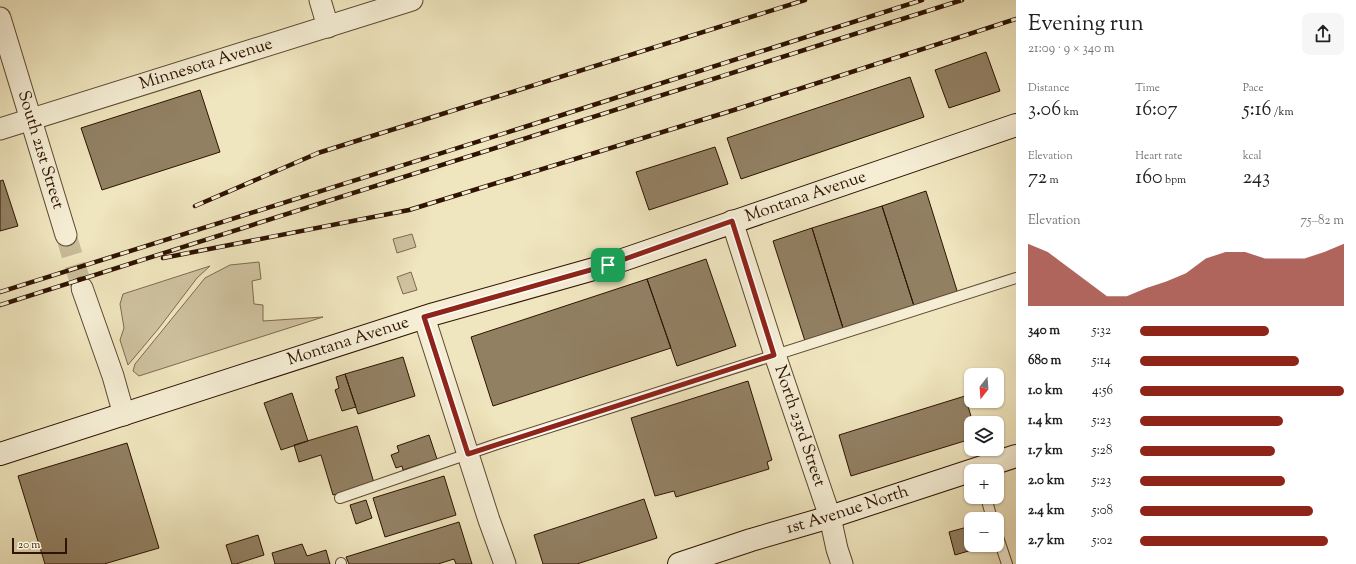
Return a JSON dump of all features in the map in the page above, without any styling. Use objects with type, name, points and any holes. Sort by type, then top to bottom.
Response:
[{"type":"main road","name":"Montana Avenue","points":[[0,454],[424,317],[608,265],[732,221],[1016,125]]},
{"type":"main road","name":"1st Avenue North","points":[[993,464],[1016,456]]},
{"type":"main road","name":"1st Avenue North","points":[[679,564],[964,474]]},
{"type":"street","points":[[320,0],[328,27]]},
{"type":"street","name":"Minnesota Avenue","points":[[0,129],[412,0]]},
{"type":"street","name":"South 21st Street","points":[[0,18],[66,235]]},
{"type":"street","name":"North 23rd Street","points":[[732,221],[774,355],[830,517],[842,564]]},
{"type":"street","points":[[82,288],[124,415]]},
{"type":"street","points":[[424,317],[505,564]]},
{"type":"lane","points":[[340,498],[468,454],[1016,278]]},
{"type":"lane","points":[[1003,552],[1007,564]]},
{"type":"shaded area","points":[[412,234],[416,247],[397,253],[393,239]]},
{"type":"shaded area","points":[[259,262],[261,279],[252,281],[254,304],[263,305],[263,321],[323,317],[139,376],[133,371],[135,364],[205,278],[230,265]]},
{"type":"shaded area","points":[[210,266],[197,278],[159,328],[128,365],[120,340],[124,328],[120,304],[123,294]]},
{"type":"shaded area","points":[[411,272],[417,290],[403,294],[397,277]]},
{"type":"building","points":[[986,52],[1000,91],[949,108],[935,70]]},
{"type":"building","points":[[910,77],[924,117],[741,179],[727,138]]},
{"type":"building","points":[[200,90],[220,152],[102,190],[81,128]]},
{"type":"building","points":[[715,147],[728,184],[649,210],[636,172]]},
{"type":"building","points":[[3,180],[18,226],[0,231],[0,181]]},
{"type":"building","points":[[926,191],[958,294],[914,306],[882,206]]},
{"type":"building","points":[[882,206],[914,306],[843,328],[812,228]]},
{"type":"building","points":[[812,228],[843,328],[805,341],[773,241]]},
{"type":"building","points":[[706,259],[736,346],[677,366],[647,279]]},
{"type":"building","points":[[647,279],[671,348],[493,406],[471,337]]},
{"type":"building","points":[[403,357],[415,396],[358,414],[345,374]]},
{"type":"building","points":[[345,374],[356,407],[342,411],[335,390],[339,388],[336,377]]},
{"type":"building","points":[[748,381],[772,460],[767,462],[769,469],[676,497],[674,491],[655,496],[631,418]]},
{"type":"building","points":[[292,393],[308,441],[281,450],[264,403]]},
{"type":"building","points":[[964,396],[964,408],[969,408],[971,416],[964,416],[964,441],[851,476],[839,435]]},
{"type":"building","points":[[357,426],[374,483],[333,495],[321,455],[299,462],[294,445]]},
{"type":"building","points":[[429,435],[437,459],[403,470],[402,466],[396,468],[391,455],[399,452],[397,446]]},
{"type":"building","points":[[127,443],[159,548],[104,564],[45,564],[18,476]]},
{"type":"building","points":[[444,476],[456,515],[385,537],[373,498]]},
{"type":"building","points":[[644,499],[657,538],[577,564],[543,564],[534,535]]},
{"type":"building","points":[[366,500],[372,518],[356,524],[350,505]]},
{"type":"building","points":[[459,522],[472,564],[456,564],[454,559],[438,564],[349,564],[346,557]]},
{"type":"building","points":[[964,528],[965,552],[955,555],[949,532]]},
{"type":"building","points":[[258,535],[264,555],[232,564],[226,545]]},
{"type":"building","points":[[302,544],[307,556],[326,550],[330,564],[275,564],[272,553]]},
{"type":"tunnel","points":[[66,235],[82,288]]},
{"type":"railway","points":[[195,206],[318,153],[805,0]]},
{"type":"railway","points":[[0,292],[922,0]]},
{"type":"railway","points":[[0,305],[962,0]]},
{"type":"railway","points":[[163,258],[409,210],[734,110],[1016,19]]},
{"type":"route","points":[[732,221],[774,355],[468,454],[424,317],[608,265],[732,221]]}]
